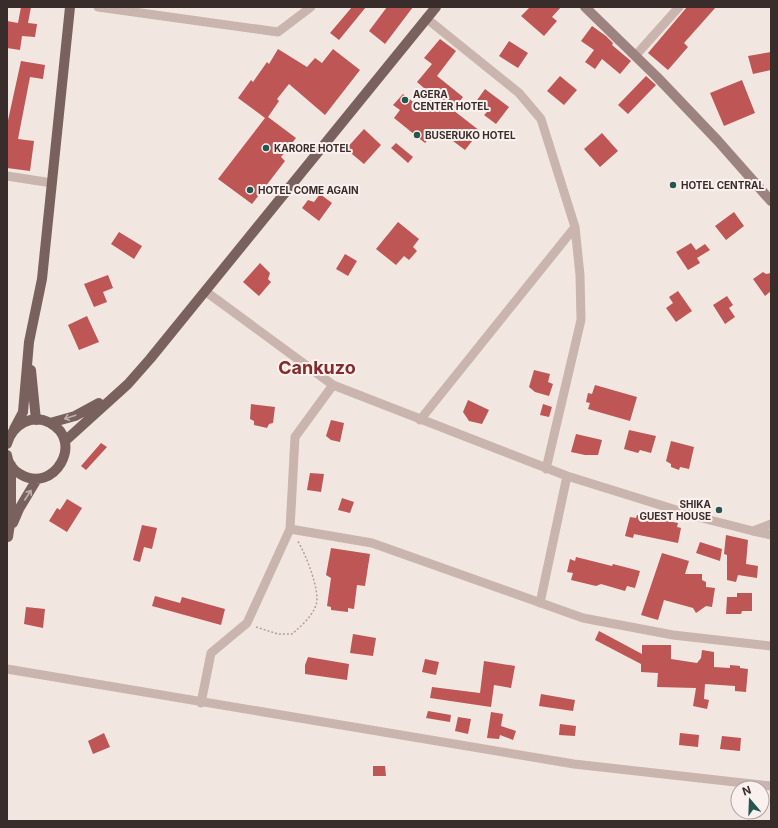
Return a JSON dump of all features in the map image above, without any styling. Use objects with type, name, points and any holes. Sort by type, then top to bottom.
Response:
[{"type":"main road","points":[[7,444],[23,412],[29,342],[42,279],[70,7]]},
{"type":"main road","points":[[65,441],[128,384],[436,7]]},
{"type":"main road","points":[[585,7],[636,55],[718,141],[771,201]]},
{"type":"main road","points":[[29,342],[36,420]]},
{"type":"main road","points":[[50,423],[88,410],[128,384]]},
{"type":"main road","points":[[11,465],[22,475],[37,479],[52,474],[62,463],[65,456],[65,441],[57,428],[50,423],[36,420],[20,424],[14,429]]},
{"type":"main road","points":[[7,454],[11,465],[11,517],[7,538]]},
{"type":"main road","points":[[7,538],[19,509],[37,479]]},
{"type":"street","points":[[98,7],[278,32],[311,7]]},
{"type":"street","points":[[636,55],[679,7]]},
{"type":"street","points":[[426,18],[519,92],[541,119],[575,227],[580,275],[581,320],[546,469]]},
{"type":"street","points":[[7,176],[52,183]]},
{"type":"street","points":[[420,420],[575,227]]},
{"type":"street","points":[[205,291],[333,386],[546,469],[702,518],[771,535]]},
{"type":"street","points":[[201,703],[211,653],[247,623],[290,529],[295,438],[333,386]]},
{"type":"street","points":[[540,603],[567,476]]},
{"type":"street","points":[[753,531],[771,524]]},
{"type":"street","points":[[290,529],[372,543],[583,618],[628,628],[696,638],[771,646]]},
{"type":"street","points":[[7,669],[201,703],[574,764],[771,786]]},
{"type":"path","points":[[247,623],[278,634],[292,634],[308,619],[317,604],[314,579],[300,545],[290,529]]},
{"type":"building","points":[[21,7],[31,7],[28,23],[37,24],[35,37],[22,36],[20,50],[7,48],[7,21],[18,23]]},
{"type":"building","points":[[352,7],[366,7],[339,40],[330,33]]},
{"type":"building","points":[[387,7],[413,7],[385,44],[369,31]]},
{"type":"building","points":[[530,7],[561,7],[552,17],[557,21],[544,36],[521,16]]},
{"type":"building","points":[[687,7],[716,7],[684,43],[688,47],[668,70],[648,53]]},
{"type":"building","points":[[592,26],[606,36],[613,43],[612,45],[631,61],[620,74],[602,59],[595,69],[585,62],[594,50],[581,41]]},
{"type":"building","points":[[440,39],[456,51],[437,76],[463,97],[453,110],[480,131],[465,150],[437,129],[425,143],[394,118],[400,110],[393,105],[403,94],[421,108],[432,95],[417,82],[432,64],[424,58]]},
{"type":"building","points":[[509,41],[528,53],[518,68],[499,56]]},
{"type":"building","points":[[278,49],[307,67],[315,58],[322,63],[333,49],[360,70],[325,115],[289,84],[277,99],[279,101],[268,117],[296,138],[281,157],[285,161],[252,204],[218,179],[265,118],[238,98],[251,80],[253,82],[267,62],[269,64]]},
{"type":"building","points":[[771,52],[771,70],[753,74],[748,56]]},
{"type":"building","points":[[21,61],[45,65],[43,79],[30,77],[18,139],[34,141],[30,171],[7,168],[7,125]]},
{"type":"building","points":[[560,76],[577,90],[564,105],[547,91]]},
{"type":"building","points":[[646,76],[656,85],[628,114],[618,105]]},
{"type":"building","points":[[742,80],[755,113],[724,126],[710,93]]},
{"type":"building","points":[[485,89],[509,107],[496,124],[484,115],[487,112],[475,103]]},
{"type":"building","points":[[364,129],[381,145],[364,164],[346,149]]},
{"type":"building","points":[[602,133],[618,151],[600,167],[584,149]]},
{"type":"building","points":[[396,143],[413,157],[408,163],[391,148]]},
{"type":"building","points":[[320,194],[332,203],[319,221],[302,208],[308,200],[314,202]]},
{"type":"building","points":[[734,212],[744,226],[726,240],[715,226]]},
{"type":"building","points":[[398,222],[419,239],[413,247],[417,251],[409,260],[404,256],[396,265],[376,249]]},
{"type":"building","points":[[119,232],[142,246],[134,259],[111,244]]},
{"type":"building","points":[[691,243],[696,250],[705,244],[710,250],[697,258],[700,263],[688,270],[676,252]]},
{"type":"building","points":[[345,254],[357,261],[348,276],[336,269]]},
{"type":"building","points":[[260,263],[270,273],[268,279],[271,282],[259,296],[243,282]]},
{"type":"building","points":[[763,272],[766,274],[771,273],[771,291],[765,296],[753,279]]},
{"type":"building","points":[[108,275],[113,288],[103,292],[107,302],[94,307],[84,284]]},
{"type":"building","points":[[678,291],[692,311],[676,322],[666,308],[673,303],[669,297]]},
{"type":"building","points":[[727,296],[733,305],[729,308],[735,317],[725,324],[713,305]]},
{"type":"building","points":[[87,316],[99,342],[79,350],[68,325]]},
{"type":"building","points":[[534,370],[550,374],[548,382],[553,384],[549,396],[535,392],[529,387]]},
{"type":"building","points":[[595,385],[637,397],[630,421],[588,409],[590,403],[586,402],[588,393],[592,394]]},
{"type":"building","points":[[468,400],[489,410],[482,424],[469,421],[463,412]]},
{"type":"building","points":[[251,404],[275,407],[273,423],[269,424],[267,428],[254,425],[254,421],[250,419]]},
{"type":"building","points":[[543,404],[552,407],[549,417],[540,415]]},
{"type":"building","points":[[331,420],[344,423],[340,442],[331,440],[326,436]]},
{"type":"building","points":[[629,430],[656,436],[651,453],[640,450],[638,453],[624,449]]},
{"type":"building","points":[[576,434],[602,440],[598,455],[585,455],[571,452]]},
{"type":"building","points":[[671,441],[694,447],[689,469],[680,467],[679,470],[671,467],[671,464],[666,461]]},
{"type":"building","points":[[101,443],[107,447],[86,470],[81,466]]},
{"type":"building","points":[[310,473],[324,474],[321,492],[307,490]]},
{"type":"building","points":[[342,498],[354,502],[350,513],[338,510]]},
{"type":"building","points":[[67,499],[82,508],[67,532],[49,521],[57,508],[60,510]]},
{"type":"building","points":[[637,515],[678,523],[677,527],[681,528],[678,543],[634,534],[633,538],[625,536],[630,517],[636,518]]},
{"type":"building","points":[[142,525],[157,528],[152,549],[144,547],[140,562],[133,560]]},
{"type":"building","points":[[726,535],[748,540],[746,564],[758,566],[757,578],[738,575],[736,582],[727,580],[727,555],[724,554]]},
{"type":"building","points":[[700,542],[722,549],[720,561],[696,553]]},
{"type":"building","points":[[331,548],[370,554],[365,586],[357,585],[354,609],[348,608],[348,612],[331,610],[331,607],[327,606],[331,578],[326,575]]},
{"type":"building","points":[[662,553],[689,561],[685,574],[702,574],[702,580],[706,582],[706,587],[715,588],[712,607],[706,606],[696,613],[693,608],[664,600],[658,620],[641,615]]},
{"type":"building","points":[[576,557],[640,571],[635,588],[627,586],[625,591],[601,584],[596,586],[571,580],[573,573],[567,572],[570,559],[575,561]]},
{"type":"building","points":[[737,593],[752,593],[752,611],[742,611],[741,614],[726,614],[727,597],[737,597]]},
{"type":"building","points":[[155,596],[180,603],[182,597],[225,609],[221,625],[152,606]]},
{"type":"building","points":[[26,607],[45,609],[43,628],[24,624]]},
{"type":"building","points":[[599,631],[642,654],[642,645],[671,645],[671,659],[697,663],[701,658],[702,650],[714,652],[714,667],[730,668],[730,665],[748,669],[746,692],[735,691],[735,686],[705,684],[704,699],[709,700],[707,709],[693,706],[696,688],[657,687],[658,673],[641,672],[641,664],[595,640]]},
{"type":"building","points":[[353,634],[376,638],[373,656],[350,653]]},
{"type":"building","points":[[308,657],[349,664],[347,680],[305,674],[305,665]]},
{"type":"building","points":[[425,659],[439,662],[436,675],[422,672]]},
{"type":"building","points":[[484,661],[515,666],[511,688],[494,685],[491,707],[430,698],[432,687],[480,693]]},
{"type":"building","points":[[541,694],[575,700],[573,711],[539,706]]},
{"type":"building","points":[[428,711],[451,715],[450,722],[426,718]]},
{"type":"building","points":[[491,712],[503,714],[501,726],[516,731],[513,740],[500,735],[499,739],[487,738]]},
{"type":"building","points":[[458,717],[471,719],[468,734],[455,731]]},
{"type":"building","points":[[560,724],[576,726],[575,736],[559,735]]},
{"type":"building","points":[[104,733],[110,747],[93,754],[88,741]]},
{"type":"building","points":[[680,733],[699,735],[698,747],[679,745]]},
{"type":"building","points":[[722,736],[741,738],[740,751],[720,749]]},
{"type":"building","points":[[373,766],[385,766],[386,776],[373,776]]},
{"type":"place","name":"AGERA CENTER HOTEL","points":[[405,100]]},
{"type":"place","name":"BUSERUKO HOTEL","points":[[417,135]]},
{"type":"place","name":"KARORE HOTEL","points":[[266,148]]},
{"type":"place","name":"HOTEL CENTRAL","points":[[673,185]]},
{"type":"place","name":"HOTEL COME AGAIN","points":[[250,190]]},
{"type":"place","name":"SHIKA GUEST HOUSE","points":[[719,510]]},
{"type":"district","name":"Cankuzo","points":[[317,368]]}]
